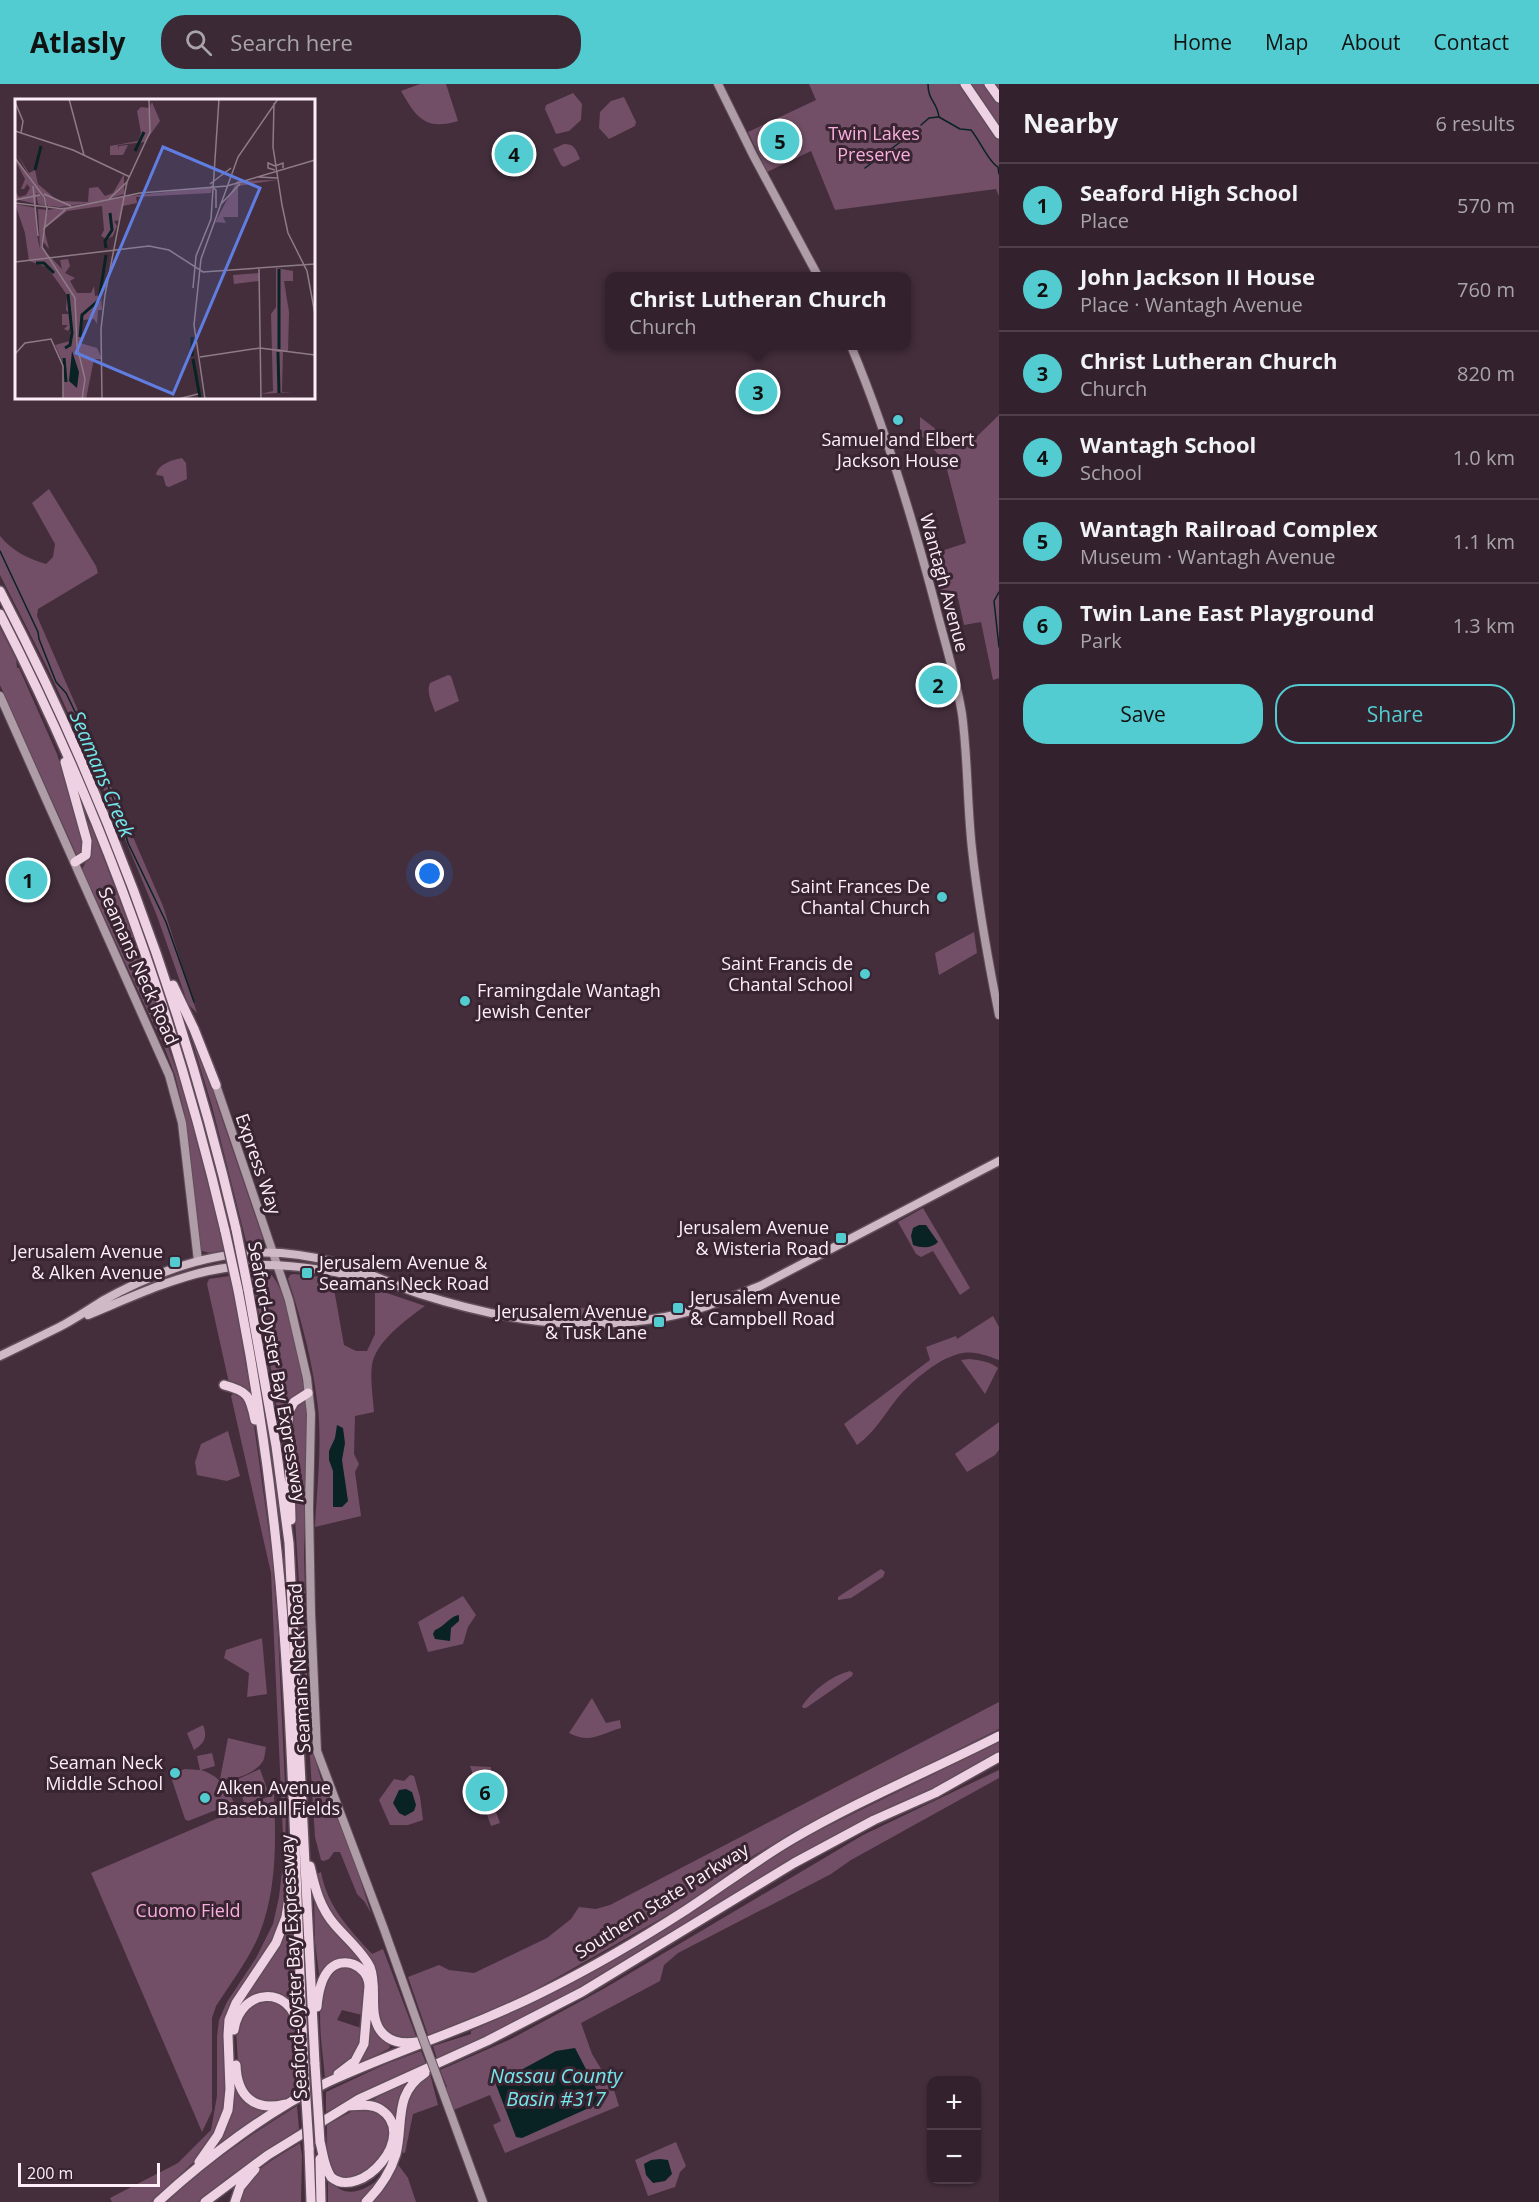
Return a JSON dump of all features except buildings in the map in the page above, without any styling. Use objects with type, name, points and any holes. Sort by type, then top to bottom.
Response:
[{"type":"highway","points":[[965,84],[999,134]]},
{"type":"highway","points":[[989,84],[999,98]]},
{"type":"highway","name":"Seaford-Oyster Bay Expressway","points":[[0,591],[83,764],[146,924],[199,1084],[236,1229],[270,1492],[283,1623],[311,2202]]},
{"type":"highway","name":"Seaford-Oyster Bay Expressway","points":[[0,614],[55,728],[106,847],[150,965],[188,1088],[225,1231],[243,1290],[276,1446],[289,1543],[320,2142],[321,2202]]},
{"type":"highway","points":[[55,728],[87,841],[86,855],[75,862]]},
{"type":"highway","points":[[146,924],[195,1031],[216,1085]]},
{"type":"highway","points":[[225,1385],[240,1389],[249,1398],[270,1492]]},
{"type":"highway","points":[[289,1543],[291,1526],[288,1413],[294,1402],[308,1393]]},
{"type":"highway","name":"Southern State Parkway","points":[[158,2202],[193,2170],[293,2102],[327,2083],[489,2018],[596,1964],[686,1910],[754,1862],[794,1838],[999,1736]]},
{"type":"highway","name":"Southern State Parkway","points":[[206,2202],[268,2156],[346,2106],[582,1992],[832,1842],[874,1820],[935,1793],[999,1757]]},
{"type":"highway","points":[[935,1793],[999,1763]]},
{"type":"highway","points":[[304,1837],[313,1880],[321,1904],[334,1924],[363,1956],[373,1975],[375,2012],[380,2030],[389,2039],[402,2043],[435,2039]]},
{"type":"highway","points":[[193,2170],[211,2147],[224,2122],[230,2089],[229,2020],[236,2003],[269,1955],[282,1930],[291,1890],[293,1838]]},
{"type":"highway","points":[[315,2064],[320,1988],[329,1970],[341,1963],[351,1963],[365,1971],[369,1979],[364,2044],[355,2061],[327,2083]]},
{"type":"highway","points":[[293,2102],[262,2105],[249,2100],[240,2089],[236,2075],[234,2030],[235,2020],[245,2005],[262,1996],[272,1996],[287,2005],[297,2020],[304,2068]]},
{"type":"highway","points":[[366,2202],[381,2185],[392,2165],[399,2138],[401,2109],[408,2089],[416,2079],[457,2054]]},
{"type":"highway","points":[[320,2142],[330,2175],[340,2186],[358,2188],[370,2183],[379,2175],[388,2160],[392,2144],[393,2132],[389,2120],[376,2108],[346,2106]]},
{"type":"highway","points":[[235,2202],[245,2179],[268,2156]]},
{"type":"highway","points":[[305,2202],[309,2163]]},
{"type":"main road","points":[[718,84],[816,272]]},
{"type":"main road","name":"Wantagh Avenue","points":[[853,350],[867,384],[907,507],[959,699],[966,752],[971,835],[979,906],[999,1015]]},
{"type":"main road","name":"Seamans Neck Road","points":[[0,696],[169,1075],[182,1123],[198,1262]]},
{"type":"main road","name":"Express Way","points":[[216,1085],[273,1253]]},
{"type":"main road","points":[[0,1356],[67,1323],[173,1281],[210,1271],[259,1266],[304,1267],[407,1289],[420,1289],[476,1311],[529,1321],[599,1324],[666,1317],[760,1286],[999,1161]]},
{"type":"main road","points":[[67,1323],[139,1282],[198,1262],[247,1252],[338,1260],[407,1289]]},
{"type":"main road","name":"Seamans Neck Road","points":[[273,1253],[298,1334],[308,1393],[312,1449],[309,1508],[310,1613],[317,1751],[483,2202]]},
{"type":"green space","points":[[420,84],[446,84],[458,121],[447,124],[429,123],[417,115],[401,91]]},
{"type":"green space","name":"Twin Lakes Preserve","points":[[809,84],[999,84],[999,196],[996,189],[835,210],[811,151],[767,172],[748,132],[816,100]]},
{"type":"green space","points":[[573,93],[582,104],[581,120],[569,131],[556,134],[545,109],[546,105]]},
{"type":"green space","points":[[624,97],[636,122],[635,126],[609,139],[599,128],[600,112],[611,101]]},
{"type":"green space","points":[[564,144],[573,146],[580,159],[564,167],[553,149]]},
{"type":"green space","points":[[999,415],[999,678],[993,680],[981,622],[964,625],[958,598],[939,590],[929,555],[966,543],[945,462],[920,434],[920,417],[963,450]]},
{"type":"green space","points":[[182,458],[186,463],[187,479],[169,487],[166,486],[163,476],[156,475],[157,471],[166,463]]},
{"type":"green space","points":[[49,489],[98,573],[38,609],[37,616],[163,906],[197,1013],[188,1004],[157,916],[113,810],[47,667],[0,575],[0,536],[15,550],[32,559],[46,564],[53,557],[55,544],[32,503]]},
{"type":"green space","points":[[0,628],[16,659],[17,668],[19,668],[57,754],[86,852],[77,856],[0,685]]},
{"type":"green space","points":[[448,675],[451,676],[459,701],[435,712],[429,694],[430,683]]},
{"type":"green space","points":[[81,810],[92,828],[167,1032],[165,1038],[184,1093],[225,1250],[210,1253],[200,1249],[185,1116],[175,1075],[82,869],[89,856]]},
{"type":"green space","points":[[974,932],[977,953],[939,975],[935,953]]},
{"type":"green space","points":[[186,1021],[213,1083],[217,1104],[263,1239],[257,1244],[247,1245],[212,1106]]},
{"type":"green space","points":[[923,1208],[970,1288],[960,1295],[933,1251],[921,1257],[916,1254],[898,1222]]},
{"type":"green space","points":[[268,1273],[275,1279],[287,1307],[304,1389],[303,1393],[291,1401],[285,1459],[276,1403],[278,1402],[251,1275]]},
{"type":"green space","points":[[294,1274],[332,1278],[344,1345],[356,1351],[367,1351],[375,1334],[375,1289],[425,1306],[393,1332],[379,1348],[374,1356],[371,1371],[374,1412],[355,1416],[354,1454],[359,1464],[355,1472],[361,1516],[315,1527],[319,1453],[318,1408],[306,1343],[288,1279]]},
{"type":"green space","points":[[230,1276],[251,1396],[229,1383],[207,1284],[209,1279]]},
{"type":"green space","points":[[633,1307],[635,1312],[624,1317],[609,1319],[570,1318],[500,1309]]},
{"type":"green space","points":[[993,1316],[999,1327],[999,1360],[981,1354],[963,1353],[936,1364],[909,1385],[874,1429],[857,1445],[844,1424],[930,1360],[926,1347],[956,1336],[957,1339]]},
{"type":"green space","points":[[969,1359],[992,1364],[998,1368],[985,1394],[961,1360]]},
{"type":"green space","points":[[239,1392],[252,1411],[272,1554],[286,1806],[284,1913],[271,1945],[228,2011],[225,2115],[213,2141],[151,2202],[112,2202],[110,2198],[178,2163],[211,2130],[217,2096],[219,2020],[227,2002],[256,1958],[273,1924],[279,1897],[284,1854],[271,1573],[231,1396]]},
{"type":"green space","points":[[303,1401],[306,1404],[308,1446],[304,1550],[307,1673],[313,1752],[321,1779],[351,1851],[371,1913],[357,1894],[340,1852],[334,1852],[329,1859],[321,1860],[315,1837],[295,1519],[291,1415],[294,1407]]},
{"type":"green space","points":[[999,1422],[999,1450],[995,1455],[967,1472],[955,1454]]},
{"type":"green space","points":[[228,1431],[240,1476],[227,1481],[197,1475],[195,1462],[201,1444]]},
{"type":"green space","points":[[881,1569],[885,1572],[883,1577],[851,1598],[838,1600],[838,1597]]},
{"type":"green space","points":[[463,1596],[476,1615],[468,1627],[463,1644],[428,1652],[418,1622]]},
{"type":"green space","points":[[262,1638],[267,1694],[247,1697],[249,1673],[224,1658],[226,1650]]},
{"type":"green space","points":[[850,1671],[853,1673],[852,1676],[803,1708],[806,1700],[823,1684]]},
{"type":"green space","points":[[592,1698],[606,1723],[620,1720],[621,1728],[589,1738],[569,1733]]},
{"type":"green space","points":[[999,1702],[999,1729],[795,1831],[753,1856],[685,1905],[526,1995],[465,2022],[428,2035],[408,1977],[439,1965],[449,1970],[474,1973],[547,1938],[571,1919],[579,1907],[596,1909],[610,1905]]},
{"type":"green space","points":[[203,1725],[204,1740],[194,1750],[187,1733]]},
{"type":"green space","points":[[228,1738],[266,1747],[263,1761],[255,1770],[243,1776],[220,1779]]},
{"type":"green space","points":[[999,1742],[999,1755],[952,1780],[894,1806],[605,1975],[533,2014],[437,2059],[433,2046],[471,2034],[471,2031],[528,2005],[615,1959],[703,1905],[770,1858],[814,1833]]},
{"type":"green space","name":"Alken Avenue Baseball Fields","points":[[212,1753],[215,1766],[201,1770],[221,1782],[234,1803],[188,1821],[185,1819],[170,1774],[185,1769],[200,1770],[197,1756]]},
{"type":"green space","points":[[470,1766],[491,1767],[491,1798],[500,1823],[491,1826]]},
{"type":"green space","points":[[260,1769],[267,1789],[264,1796],[245,1805],[236,1780]]},
{"type":"green space","points":[[999,1770],[999,1778],[851,1860],[831,1874],[678,1953],[664,1965],[660,1981],[581,2023],[592,2054],[614,2090],[619,2106],[505,2153],[493,2125],[501,2121],[490,2095],[451,2111],[443,2090],[447,2087],[440,2070],[511,2039],[605,1988],[863,1835]]},
{"type":"green space","points":[[410,1775],[414,1776],[423,1820],[408,1825],[390,1825],[379,1800],[394,1779],[404,1781]]},
{"type":"green space","name":"Cuomo Field","points":[[274,1794],[275,1848],[269,1901],[255,1944],[216,2006],[212,2018],[212,2111],[202,2132],[91,1873]]},
{"type":"green space","points":[[321,1872],[328,1896],[347,1926],[372,1954],[383,1949],[417,2039],[402,2041],[390,2037],[381,2028],[377,1982],[326,1908],[315,1875]]},
{"type":"green space","points":[[314,1893],[365,1964],[362,1966],[340,1961],[320,1982],[315,1942]]},
{"type":"green space","points":[[289,1921],[292,1931],[295,2011],[277,1994],[245,2001],[242,1999],[282,1941]]},
{"type":"green space","points":[[343,1965],[354,1966],[364,1976],[364,2012],[362,2015],[342,2010],[337,2020],[361,2028],[363,2041],[348,2065],[325,2078],[320,2015],[321,1999],[332,1973]]},
{"type":"green space","points":[[259,2000],[271,2001],[280,2005],[296,2022],[294,2030],[297,2092],[279,2102],[265,2104],[252,2099],[239,2079],[236,2030],[239,2017]]},
{"type":"green space","points":[[369,2020],[382,2032],[390,2048],[359,2064],[357,2062]]},
{"type":"green space","points":[[421,2051],[426,2063],[326,2112],[326,2092],[386,2064]]},
{"type":"green space","points":[[430,2074],[438,2105],[413,2114],[405,2153],[400,2152],[404,2107],[414,2085]]},
{"type":"green space","points":[[410,2080],[397,2131],[370,2102]]},
{"type":"green space","points":[[236,2087],[265,2113],[213,2151],[211,2150],[232,2089]]},
{"type":"green space","points":[[297,2106],[299,2129],[227,2178],[198,2202],[167,2202],[229,2151]]},
{"type":"green space","points":[[358,2108],[374,2110],[385,2120],[390,2145],[380,2171],[360,2186],[347,2185],[337,2180],[328,2166],[327,2154],[327,2125]]},
{"type":"green space","points":[[676,2142],[686,2166],[680,2172],[675,2187],[648,2196],[635,2160]]},
{"type":"green space","points":[[300,2143],[301,2202],[237,2202],[247,2183],[262,2167]]},
{"type":"green space","points":[[397,2163],[408,2178],[416,2202],[373,2202],[394,2174]]},
{"type":"green space","points":[[328,2176],[340,2189],[354,2192],[382,2177],[363,2202],[328,2202]]},
{"type":"water","points":[[926,1225],[938,1242],[926,1247],[913,1245],[911,1236],[913,1228]]},
{"type":"water","points":[[337,1425],[343,1428],[345,1443],[342,1460],[348,1501],[342,1507],[333,1507],[333,1471],[329,1460],[329,1451],[335,1438]]},
{"type":"water","points":[[459,1615],[459,1621],[451,1628],[450,1641],[435,1639],[433,1634],[435,1630]]},
{"type":"water","points":[[406,1789],[412,1792],[416,1805],[414,1811],[405,1816],[399,1813],[393,1803],[399,1790]]},
{"type":"water","name":"Nassau County Basin #317","points":[[575,2048],[601,2098],[600,2103],[522,2138],[516,2137],[495,2082],[556,2051]]},
{"type":"water","points":[[660,2159],[668,2160],[672,2174],[665,2181],[653,2183],[646,2175],[644,2164]]},
{"type":"waterway","points":[[928,84],[929,94],[939,117],[960,129],[971,130],[991,161],[998,167],[999,174]]},
{"type":"waterway","points":[[921,125],[929,118],[938,117]]},
{"type":"waterway","points":[[865,168],[918,129]]},
{"type":"waterway","name":"Seamans Creek","points":[[0,551],[38,632],[56,682],[66,693],[95,753],[123,824],[128,843],[166,922],[194,1002]]},
{"type":"waterway","points":[[999,592],[994,601],[999,647]]},
{"type":"place","name":"Wantagh Railroad Complex","points":[[780,141]]},
{"type":"place","name":"Wantagh School","points":[[514,154]]},
{"type":"place","name":"Christ Lutheran Church","points":[[758,392]]},
{"type":"place","name":"Samuel and Elbert Jackson House","points":[[898,420]]},
{"type":"place","name":"John Jackson II House","points":[[938,685]]},
{"type":"place","name":"Seaford High School","points":[[28,880]]},
{"type":"place","name":"Saint Frances De Chantal Church","points":[[942,897]]},
{"type":"place","name":"Saint Francis de Chantal School","points":[[865,974]]},
{"type":"place","name":"Framingdale Wantagh Jewish Center","points":[[465,1001]]},
{"type":"place","name":"Jerusalem Avenue & Wisteria Road","points":[[841,1238]]},
{"type":"place","name":"Jerusalem Avenue & Alken Avenue","points":[[175,1262]]},
{"type":"place","name":"Jerusalem Avenue & Seamans Neck Road","points":[[307,1273]]},
{"type":"place","name":"Jerusalem Avenue & Campbell Road","points":[[678,1308]]},
{"type":"place","name":"Jerusalem Avenue & Tusk Lane","points":[[659,1322]]},
{"type":"place","name":"Seaman Neck Middle School","points":[[175,1773]]},
{"type":"place","name":"Twin Lane East Playground","points":[[485,1792]]},
{"type":"place","name":"Alken Avenue Baseball Fields","points":[[205,1798]]}]
